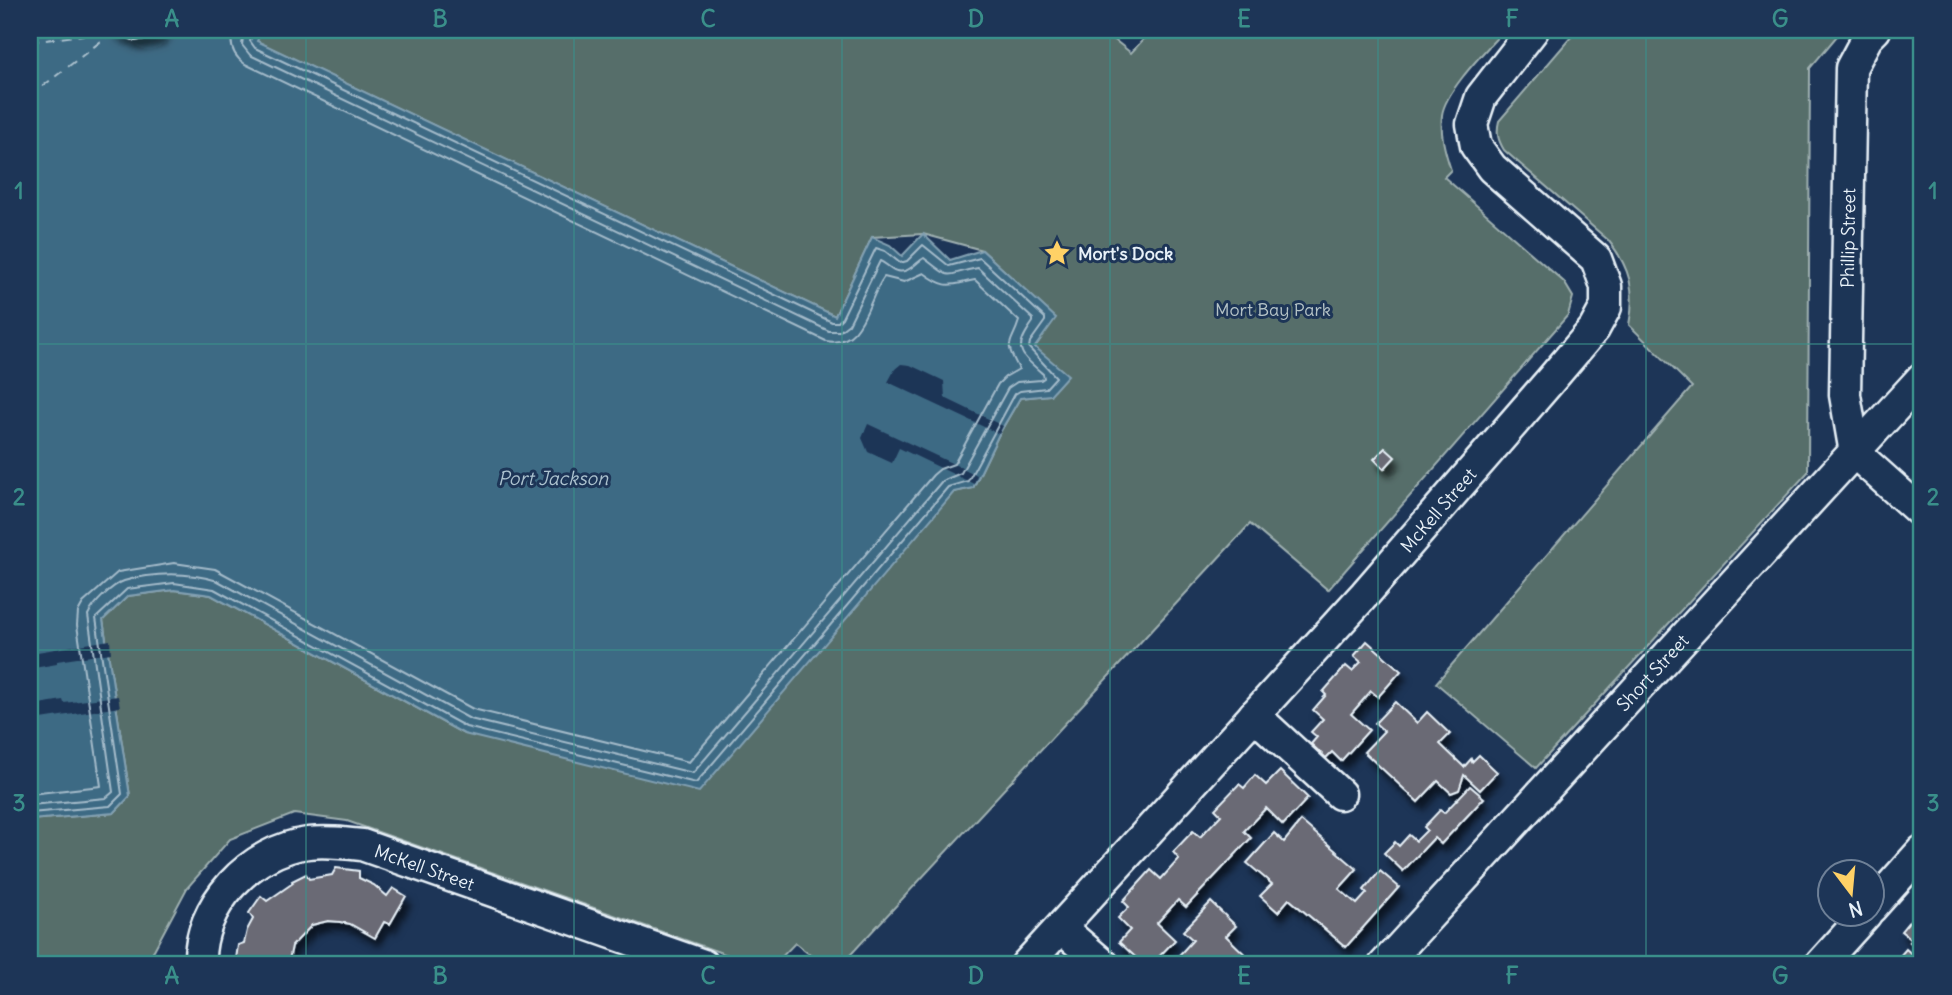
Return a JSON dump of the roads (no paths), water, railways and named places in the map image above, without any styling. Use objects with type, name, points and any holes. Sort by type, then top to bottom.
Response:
[{"type":"street","name":"McKell Street","points":[[1026,965],[1365,594],[1594,329],[1606,307],[1606,286],[1595,259],[1492,168],[1476,146],[1472,124],[1481,97],[1533,30]]},
{"type":"street","name":"Phillip Street","points":[[1855,453],[1845,395],[1851,68],[1867,38],[1875,30]]},
{"type":"street","name":"Short Street","points":[[1384,965],[1922,378]]},
{"type":"street","points":[[1855,453],[1922,513]]},
{"type":"street","points":[[1254,715],[1340,794]]},
{"type":"street","name":"McKell Street","points":[[200,965],[209,919],[233,883],[250,867],[279,852],[306,843],[329,842],[362,845],[703,965]]},
{"type":"street","points":[[1885,892],[1922,851]]},
{"type":"street","points":[[1061,928],[1104,965]]},
{"type":"street","points":[[1820,965],[1854,928]]},
{"type":"water","name":"Port Jackson","points":[[30,30],[262,30],[257,41],[835,316],[872,237],[890,245],[902,256],[923,234],[950,260],[982,250],[1056,318],[1035,347],[1068,375],[1050,395],[1020,398],[973,488],[954,492],[699,792],[464,734],[211,595],[174,590],[128,596],[103,620],[130,796],[114,813],[30,820]]},
{"type":"place","name":"Mort's Dock","points":[[1057,253]]},
{"type":"park label","name":"Mort Bay Park","points":[[1273,309]]}]
